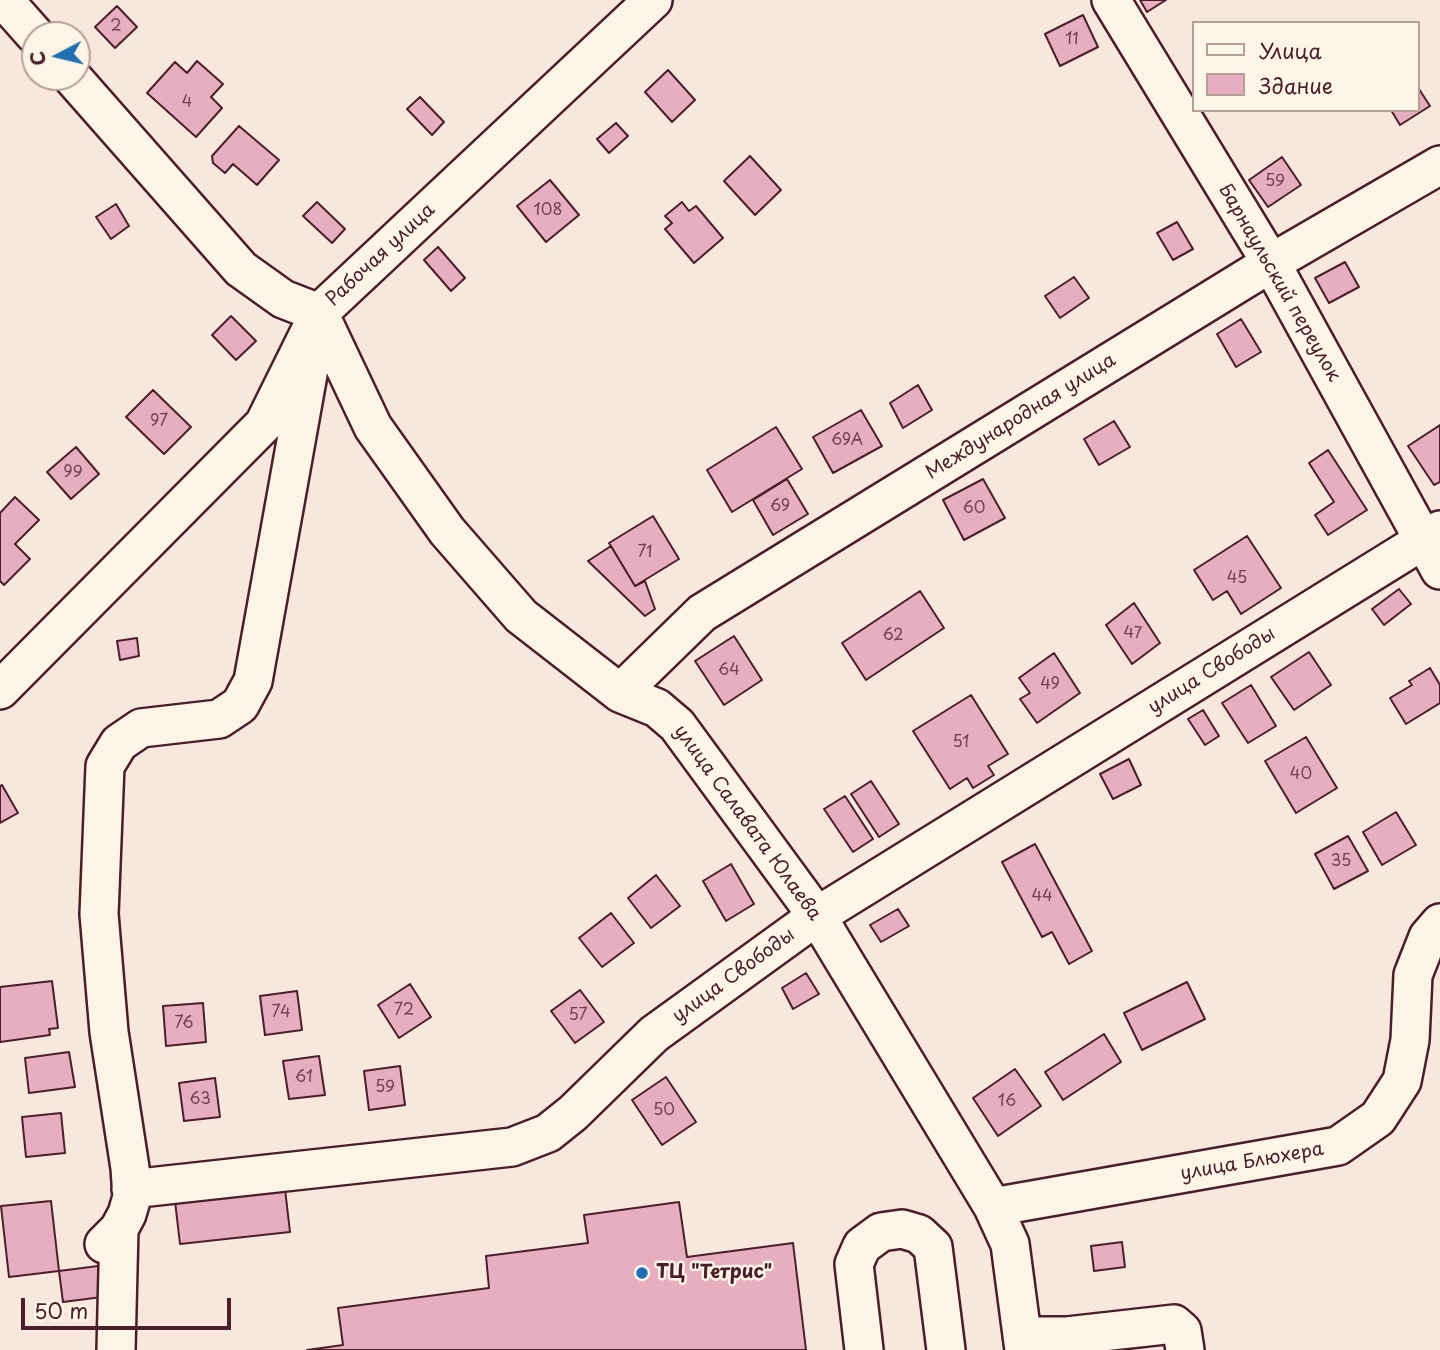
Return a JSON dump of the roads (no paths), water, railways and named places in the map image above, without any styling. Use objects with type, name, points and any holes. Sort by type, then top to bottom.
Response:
[{"type":"street","points":[[4,0],[23,21]]},
{"type":"street","name":"Рабочая улица","points":[[0,690],[264,424],[319,313],[653,0]]},
{"type":"street","name":"Барнаульский переулок","points":[[1111,0],[1271,263],[1434,547]]},
{"type":"street","points":[[84,91],[241,269],[283,299],[319,313],[253,681],[240,705],[219,719],[141,728],[119,743],[105,766],[99,914],[109,1032],[132,1197],[127,1214],[112,1237],[116,1350]]},
{"type":"street","name":"Международная улица","points":[[620,693],[702,613],[1271,263],[1440,165]]},
{"type":"street","name":"улица Салавата Юлаева","points":[[319,313],[373,427],[447,531],[521,616],[620,693],[657,708],[677,725],[817,916],[993,1207],[1010,1244],[1023,1343]]},
{"type":"street","name":"улица Свободы","points":[[131,1189],[512,1147],[530,1142],[548,1133],[573,1113],[654,1034],[817,916],[1434,547]]},
{"type":"street","name":"улица Блюхера","points":[[993,1207],[1338,1146],[1378,1118],[1402,1081],[1409,1040],[1413,975],[1428,937],[1440,923]]},
{"type":"street","points":[[864,1350],[854,1264],[862,1246],[881,1231],[902,1229],[919,1234],[933,1247],[946,1350]]},
{"type":"street","points":[[1023,1343],[1068,1343],[1174,1324],[1182,1331],[1185,1350]]},
{"type":"place","name":"ТЦ \"Тетрис\"","points":[[642,1273]]}]
